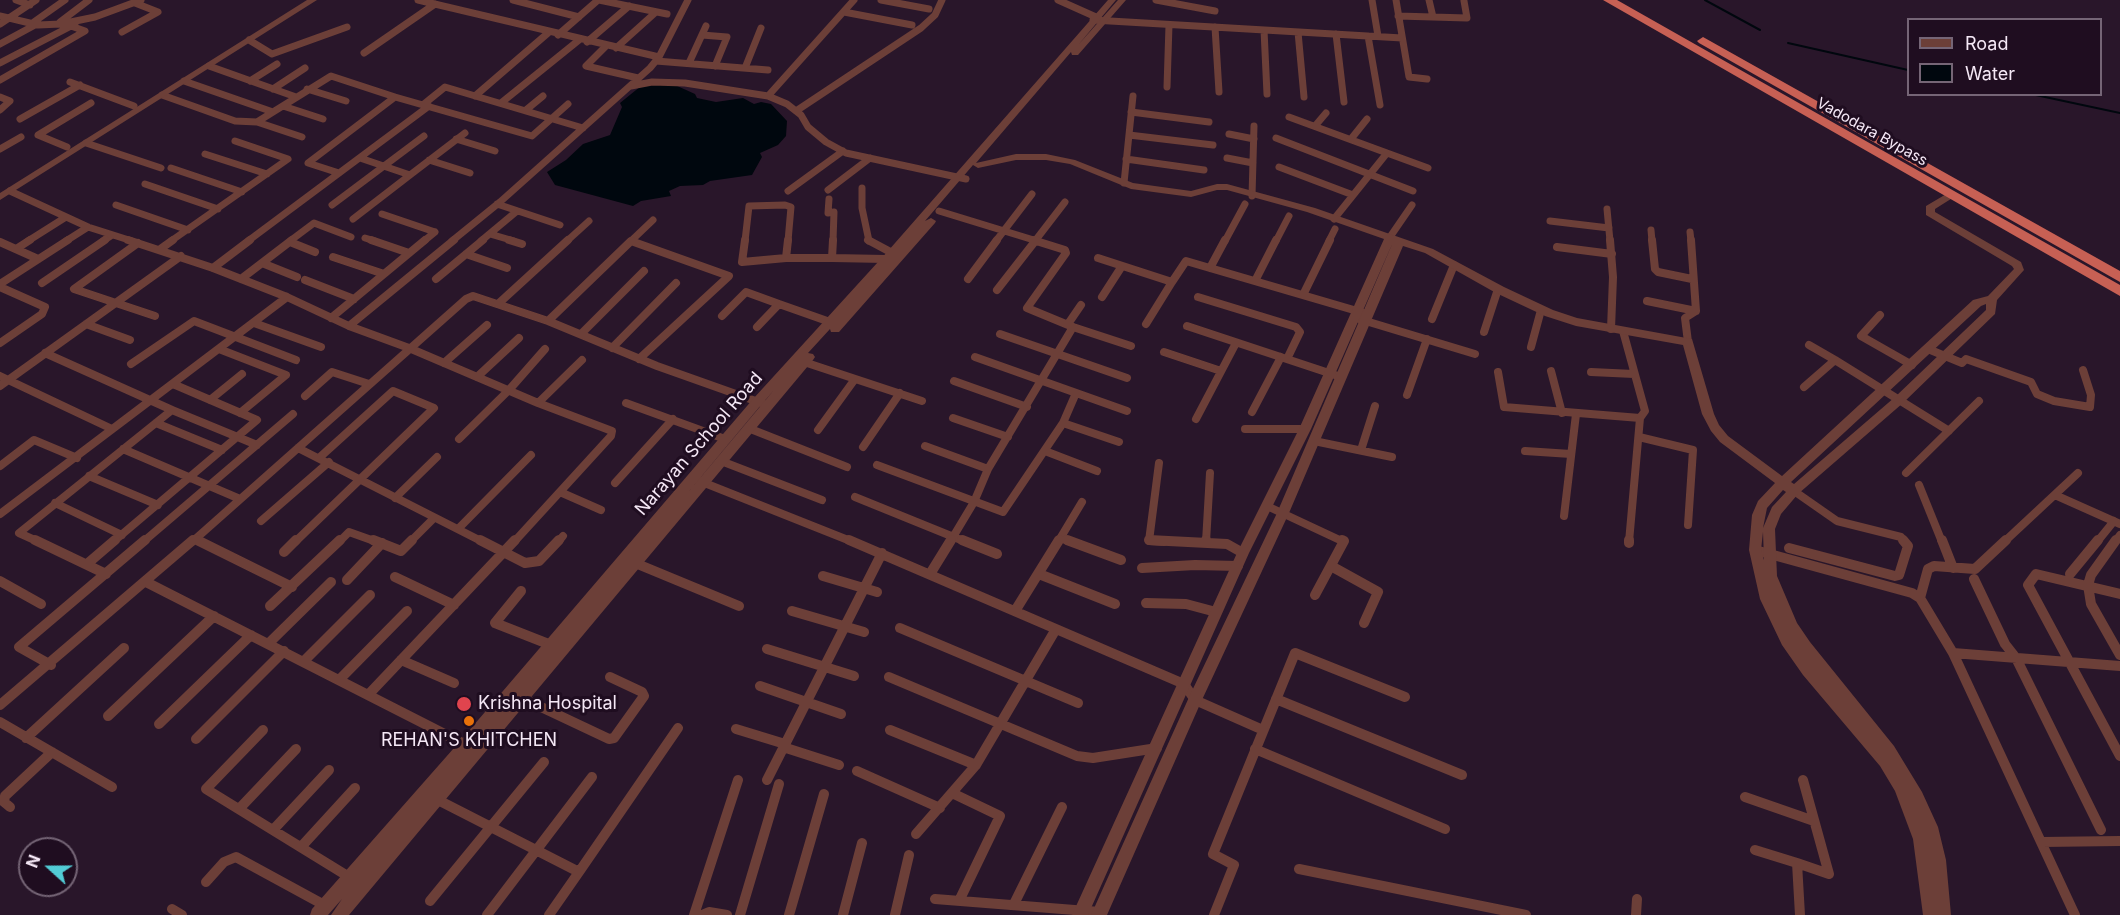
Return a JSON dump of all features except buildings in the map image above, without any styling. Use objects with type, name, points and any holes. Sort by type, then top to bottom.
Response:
[{"type":"highway","name":"Vadodara Bypass","points":[[1609,0],[2120,291]]},
{"type":"highway","name":"Vadodara Bypass","points":[[1632,0],[2120,277]]},
{"type":"street","points":[[16,0],[33,2]]},
{"type":"street","points":[[0,44],[33,24],[65,0]]},
{"type":"street","points":[[57,24],[89,0]]},
{"type":"street","points":[[0,197],[5,190],[67,147],[303,0]]},
{"type":"street","points":[[5,190],[86,143],[313,0]]},
{"type":"street","points":[[418,0],[657,59],[768,70]]},
{"type":"street","points":[[518,0],[579,16]]},
{"type":"street","points":[[545,8],[556,0]]},
{"type":"street","points":[[558,35],[599,0],[668,14]]},
{"type":"street","points":[[349,326],[497,204],[638,78],[657,59],[688,0]]},
{"type":"street","points":[[844,0],[853,1]]},
{"type":"street","points":[[883,0],[928,9]]},
{"type":"street","points":[[796,111],[921,28],[935,15],[942,0]]},
{"type":"street","points":[[1058,0],[1097,20],[1402,38]]},
{"type":"street","name":"Narayan School Road","points":[[322,910],[471,748],[551,645],[698,480],[725,439],[762,403],[830,322],[893,257],[1112,0]]},
{"type":"street","points":[[339,915],[435,799],[471,748],[522,698],[635,563],[698,480],[721,460],[748,428],[762,403],[804,362],[893,257],[939,211],[962,178],[978,165],[1097,20],[1122,0]]},
{"type":"street","points":[[1156,0],[1215,11]]},
{"type":"street","points":[[1372,0],[1378,36]]},
{"type":"street","points":[[1396,0],[1408,77],[1427,79]]},
{"type":"street","points":[[1429,0],[1432,17]]},
{"type":"street","points":[[768,96],[853,1]]},
{"type":"street","points":[[1398,16],[1467,18],[1464,1]]},
{"type":"street","points":[[0,24],[33,2]]},
{"type":"street","points":[[0,16],[33,24],[57,24],[84,19],[138,2],[158,12],[122,32]]},
{"type":"street","points":[[364,53],[435,4]]},
{"type":"street","points":[[501,103],[629,6]]},
{"type":"street","points":[[616,48],[656,12]]},
{"type":"street","points":[[844,12],[912,25]]},
{"type":"street","points":[[0,63],[84,19]]},
{"type":"street","points":[[1167,87],[1169,25]]},
{"type":"street","points":[[0,80],[85,31],[71,26]]},
{"type":"street","points":[[689,63],[706,26]]},
{"type":"street","points":[[249,40],[267,53],[275,54],[347,27]]},
{"type":"street","points":[[1215,27],[1219,92]]},
{"type":"street","points":[[745,68],[761,28]]},
{"type":"street","points":[[1264,30],[1267,94]]},
{"type":"street","points":[[1298,32],[1304,97]]},
{"type":"street","points":[[475,96],[548,33]]},
{"type":"street","points":[[1336,34],[1344,102]]},
{"type":"street","points":[[702,35],[727,37],[715,66]]},
{"type":"street","points":[[1368,36],[1380,105]]},
{"type":"street","points":[[606,46],[586,66],[638,78]]},
{"type":"street","points":[[250,81],[277,64]]},
{"type":"street","points":[[208,66],[296,97]]},
{"type":"street","points":[[273,89],[305,68]]},
{"type":"street","points":[[257,122],[331,76],[395,97],[532,136],[568,104]]},
{"type":"street","points":[[184,81],[273,112]]},
{"type":"street","points":[[70,82],[134,106]]},
{"type":"street","points":[[629,86],[652,82],[685,83],[768,96],[787,104],[796,111],[808,127],[826,142],[843,151],[870,159],[962,178]]},
{"type":"street","points":[[20,119],[80,85]]},
{"type":"street","points":[[213,268],[360,158],[445,87],[583,128]]},
{"type":"street","points":[[307,89],[346,101]]},
{"type":"street","points":[[162,95],[235,121],[257,122],[302,137]]},
{"type":"street","points":[[526,110],[543,96]]},
{"type":"street","points":[[1124,183],[1133,96]]},
{"type":"street","points":[[0,97],[10,101],[0,110]]},
{"type":"street","points":[[339,173],[308,163],[395,97]]},
{"type":"street","points":[[67,147],[38,135],[91,103]]},
{"type":"street","points":[[283,106],[323,119]]},
{"type":"street","points":[[1131,112],[1209,123]]},
{"type":"street","points":[[1315,126],[1326,113]]},
{"type":"street","points":[[1289,117],[1428,168]]},
{"type":"street","points":[[1351,139],[1366,119]]},
{"type":"street","points":[[1210,268],[1248,200],[1253,163],[1254,126]]},
{"type":"street","points":[[353,219],[465,133]]},
{"type":"street","points":[[1229,134],[1254,139]]},
{"type":"street","points":[[1129,135],[1213,146]]},
{"type":"street","points":[[0,149],[21,136]]},
{"type":"street","points":[[332,205],[424,136]]},
{"type":"street","points":[[1276,138],[1413,191]]},
{"type":"street","points":[[456,139],[495,151]]},
{"type":"street","points":[[159,250],[288,159],[235,141]]},
{"type":"street","points":[[86,143],[161,168]]},
{"type":"street","points":[[788,191],[843,151]]},
{"type":"street","points":[[1303,295],[1335,224],[1353,195],[1387,153]]},
{"type":"street","points":[[205,154],[267,174]]},
{"type":"street","points":[[978,165],[1016,157],[1046,157],[1072,162],[1124,183],[1191,194],[1221,186],[1248,200],[1276,200],[1335,224],[1395,239],[1429,251],[1541,310],[1576,322],[1688,342]]},
{"type":"street","points":[[360,158],[410,174]]},
{"type":"street","points":[[1227,158],[1253,163]]},
{"type":"street","points":[[828,190],[870,159]]},
{"type":"street","points":[[1126,159],[1204,170]]},
{"type":"street","points":[[429,160],[470,173]]},
{"type":"street","points":[[1279,167],[1353,195]]},
{"type":"street","points":[[171,168],[242,192]]},
{"type":"street","points":[[145,184],[218,209]]},
{"type":"street","points":[[862,188],[862,208],[868,241],[893,257]]},
{"type":"street","points":[[5,190],[88,226],[181,256],[287,297],[349,326],[409,348],[613,433],[504,552],[368,694]]},
{"type":"street","points":[[968,279],[1032,194]]},
{"type":"street","points":[[1931,915],[1927,869],[1921,839],[1901,787],[1884,761],[1808,670],[1787,641],[1767,599],[1758,515],[1762,505],[1783,482],[1977,303],[1992,299],[2019,267],[1930,213],[1930,208],[1951,195]]},
{"type":"street","points":[[829,199],[828,213],[834,212],[832,258]]},
{"type":"street","points":[[997,290],[1065,202]]},
{"type":"street","points":[[497,204],[561,225]]},
{"type":"street","points":[[116,205],[188,230]]},
{"type":"street","points":[[786,258],[791,207],[785,205],[749,206],[742,262],[786,258],[893,257]]},
{"type":"street","points":[[935,899],[1100,913],[1195,700],[1283,513],[1309,435],[1412,205]]},
{"type":"street","points":[[1607,209],[1617,330],[1645,411],[1640,418],[1629,543]]},
{"type":"street","points":[[436,279],[517,211]]},
{"type":"street","points":[[939,211],[1065,250],[1066,253],[1027,308],[1071,326],[1131,346]]},
{"type":"street","points":[[331,318],[435,232],[382,214]]},
{"type":"street","points":[[1255,281],[1289,216]]},
{"type":"street","points":[[16,249],[66,217]]},
{"type":"street","points":[[548,321],[653,220]]},
{"type":"street","points":[[498,304],[589,221]]},
{"type":"street","points":[[1550,221],[1609,228]]},
{"type":"street","points":[[241,279],[314,224],[351,237]]},
{"type":"street","points":[[0,286],[88,226]]},
{"type":"street","points":[[1651,230],[1655,269],[1659,272],[1692,279]]},
{"type":"street","points":[[1690,232],[1696,311]]},
{"type":"street","points":[[42,283],[112,234]]},
{"type":"street","points":[[490,234],[522,244]]},
{"type":"street","points":[[365,238],[409,254]]},
{"type":"street","points":[[631,241],[729,277],[639,359]]},
{"type":"street","points":[[0,242],[38,260]]},
{"type":"street","points":[[290,242],[315,252]]},
{"type":"street","points":[[138,243],[74,289],[155,316]]},
{"type":"street","points":[[1557,247],[1612,254]]},
{"type":"street","points":[[466,254],[507,268]]},
{"type":"street","points":[[3,381],[181,256]]},
{"type":"street","points":[[333,257],[384,274]]},
{"type":"street","points":[[1098,258],[1172,282]]},
{"type":"street","points":[[1146,324],[1186,261],[1303,295],[1475,354]]},
{"type":"street","points":[[262,263],[354,299]]},
{"type":"street","points":[[1432,320],[1454,265]]},
{"type":"street","points":[[1102,297],[1122,266]]},
{"type":"street","points":[[581,334],[644,271]]},
{"type":"street","points":[[612,348],[676,283]]},
{"type":"street","points":[[0,286],[45,307],[42,314],[0,344]]},
{"type":"street","points":[[1484,332],[1498,289]]},
{"type":"street","points":[[722,316],[746,292],[830,322]]},
{"type":"street","points":[[0,705],[51,665],[409,348],[466,299],[473,296],[548,321],[639,359],[762,403]]},
{"type":"street","points":[[0,514],[287,297]]},
{"type":"street","points":[[1198,297],[1296,327],[1300,332],[1252,412]]},
{"type":"street","points":[[1943,915],[1938,860],[1930,827],[1917,798],[1889,751],[1805,646],[1792,626],[1762,551],[1776,511],[1794,491],[1899,400],[1944,357],[1991,311],[1992,299]]},
{"type":"street","points":[[1647,301],[1696,311]]},
{"type":"street","points":[[757,327],[779,304]]},
{"type":"street","points":[[930,574],[974,502],[988,469],[1027,407],[1081,305]]},
{"type":"street","points":[[1531,347],[1541,310]]},
{"type":"street","points":[[1696,311],[1685,318],[1688,342],[1708,414],[1724,439],[1837,521],[1901,537],[1908,546],[1899,575],[1895,576],[1789,548]]},
{"type":"street","points":[[1880,315],[1861,336],[1912,365]]},
{"type":"street","points":[[130,364],[194,321],[296,360]]},
{"type":"street","points":[[254,323],[321,347]]},
{"type":"street","points":[[86,324],[130,340]]},
{"type":"street","points":[[444,363],[486,326]]},
{"type":"street","points":[[1186,326],[1335,375]]},
{"type":"street","points":[[999,334],[1127,378]]},
{"type":"street","points":[[477,377],[519,338]]},
{"type":"street","points":[[1407,395],[1427,339]]},
{"type":"street","points":[[1196,419],[1236,343]]},
{"type":"street","points":[[1809,345],[1949,431]]},
{"type":"street","points":[[219,349],[286,375],[240,412]]},
{"type":"street","points":[[459,439],[509,390],[545,349]]},
{"type":"street","points":[[1928,349],[1962,363],[1966,358],[2031,382],[2037,394],[2054,401],[2090,407],[2091,395],[2083,370]]},
{"type":"street","points":[[1164,352],[1221,371]]},
{"type":"street","points":[[45,353],[150,401],[257,445]]},
{"type":"street","points":[[975,357],[1127,411]]},
{"type":"street","points":[[538,403],[582,360]]},
{"type":"street","points":[[1804,387],[1835,360]]},
{"type":"street","points":[[804,362],[922,401]]},
{"type":"street","points":[[1551,371],[1562,412]]},
{"type":"street","points":[[305,396],[332,372],[369,384]]},
{"type":"street","points":[[1498,372],[1504,407],[1640,418]]},
{"type":"street","points":[[1591,372],[1634,374]]},
{"type":"street","points":[[210,400],[242,374]]},
{"type":"street","points":[[818,430],[855,379]]},
{"type":"street","points":[[3,381],[112,429]]},
{"type":"street","points":[[954,381],[1027,407]]},
{"type":"street","points":[[87,564],[257,420],[173,384]]},
{"type":"street","points":[[261,521],[393,391],[434,408],[284,552]]},
{"type":"street","points":[[863,447],[900,393]]},
{"type":"street","points":[[877,465],[1003,512],[1063,423],[1076,393]]},
{"type":"street","points":[[1906,473],[1979,401]]},
{"type":"street","points":[[626,403],[725,439]]},
{"type":"street","points":[[1361,450],[1375,406]]},
{"type":"street","points":[[106,574],[19,533],[172,410]]},
{"type":"street","points":[[51,665],[20,648],[292,414]]},
{"type":"street","points":[[1564,516],[1576,414]]},
{"type":"street","points":[[953,418],[1008,437]]},
{"type":"street","points":[[615,483],[673,419]]},
{"type":"street","points":[[156,423],[222,450]]},
{"type":"street","points":[[1063,423],[1119,442]]},
{"type":"street","points":[[748,428],[847,467]]},
{"type":"street","points":[[1245,429],[1309,435],[1392,457]]},
{"type":"street","points":[[1081,912],[1240,560],[1267,506],[1309,435]]},
{"type":"street","points":[[1639,436],[1693,450],[1688,525]]},
{"type":"street","points":[[0,466],[34,440],[77,458]]},
{"type":"street","points":[[925,446],[988,469]]},
{"type":"street","points":[[298,448],[525,563],[535,563],[563,536]]},
{"type":"street","points":[[123,449],[240,499]]},
{"type":"street","points":[[1045,451],[1097,471]]},
{"type":"street","points":[[1525,451],[1571,454]]},
{"type":"street","points":[[458,530],[531,455]]},
{"type":"street","points":[[395,498],[436,457]]},
{"type":"street","points":[[721,460],[822,500]]},
{"type":"street","points":[[1159,463],[1149,541],[1231,545],[1240,560]]},
{"type":"street","points":[[1920,598],[1928,569],[1934,566],[1977,568],[2078,472]]},
{"type":"street","points":[[1206,543],[1210,473]]},
{"type":"street","points":[[89,476],[158,505]]},
{"type":"street","points":[[698,480],[882,553],[1184,684],[1195,700],[1263,730]]},
{"type":"street","points":[[1919,485],[1953,568]]},
{"type":"street","points":[[560,492],[601,510]]},
{"type":"street","points":[[2055,495],[2117,523],[2070,574]]},
{"type":"street","points":[[855,497],[997,554]]},
{"type":"street","points":[[1015,611],[1082,502]]},
{"type":"street","points":[[55,504],[122,535]]},
{"type":"street","points":[[1267,506],[1344,540],[1315,595]]},
{"type":"street","points":[[270,606],[349,532],[401,551],[434,518]]},
{"type":"street","points":[[2120,535],[2091,575],[2088,585],[2091,604],[2120,655]]},
{"type":"street","points":[[1061,538],[1121,560]]},
{"type":"street","points":[[195,539],[292,587]]},
{"type":"street","points":[[347,580],[382,543]]},
{"type":"street","points":[[1762,551],[1912,593],[1920,598],[1953,653],[2075,915]]},
{"type":"street","points":[[766,780],[882,553]]},
{"type":"street","points":[[1142,568],[1240,560]]},
{"type":"street","points":[[635,563],[739,606]]},
{"type":"street","points":[[1331,566],[1378,592],[1364,623]]},
{"type":"street","points":[[1039,574],[1115,604]]},
{"type":"street","points":[[2120,594],[2036,574],[2028,585],[2120,756]]},
{"type":"street","points":[[823,576],[877,592]]},
{"type":"street","points":[[395,577],[454,605]]},
{"type":"street","points":[[1974,579],[2005,644],[2016,658],[2101,830]]},
{"type":"street","points":[[0,581],[41,604]]},
{"type":"street","points":[[146,582],[340,679],[471,748]]},
{"type":"street","points":[[269,643],[331,582]]},
{"type":"street","points":[[520,591],[496,624],[551,645]]},
{"type":"street","points":[[304,661],[370,595]]},
{"type":"street","points":[[1146,603],[1186,604],[1216,612]]},
{"type":"street","points":[[340,679],[407,611]]},
{"type":"street","points":[[792,611],[864,632]]},
{"type":"street","points":[[108,716],[214,616]]},
{"type":"street","points":[[900,628],[1078,703]]},
{"type":"street","points":[[916,834],[976,765],[1056,629]]},
{"type":"street","points":[[159,724],[251,635]]},
{"type":"street","points":[[26,738],[124,648]]},
{"type":"street","points":[[767,649],[854,676]]},
{"type":"street","points":[[196,740],[284,651]]},
{"type":"street","points":[[1214,915],[1234,865],[1213,854],[1295,653],[1405,697]]},
{"type":"street","points":[[1953,653],[2120,666]]},
{"type":"street","points":[[401,660],[454,683]]},
{"type":"street","points":[[889,677],[1082,758],[1157,748]]},
{"type":"street","points":[[522,698],[609,739],[614,738],[644,696],[642,692],[610,678]]},
{"type":"street","points":[[760,686],[841,714]]},
{"type":"street","points":[[1276,699],[1462,775]]},
{"type":"street","points":[[0,722],[112,787]]},
{"type":"street","points":[[549,915],[678,728]]},
{"type":"street","points":[[736,729],[839,765]]},
{"type":"street","points":[[263,730],[206,789],[363,885]]},
{"type":"street","points":[[890,730],[976,765]]},
{"type":"street","points":[[239,809],[296,749]]},
{"type":"street","points":[[1256,749],[1445,829]]},
{"type":"street","points":[[10,807],[4,802],[5,796],[52,752]]},
{"type":"street","points":[[430,901],[544,762]]},
{"type":"street","points":[[273,830],[329,770]]},
{"type":"street","points":[[857,771],[940,808]]},
{"type":"street","points":[[487,915],[592,777]]},
{"type":"street","points":[[694,915],[738,780]]},
{"type":"street","points":[[1755,850],[1829,874],[1803,780]]},
{"type":"street","points":[[740,915],[779,784]]},
{"type":"street","points":[[301,847],[355,788]]},
{"type":"street","points":[[952,793],[1000,816],[959,901]]},
{"type":"street","points":[[789,915],[824,794]]},
{"type":"street","points":[[1745,797],[1814,821]]},
{"type":"street","points":[[435,799],[579,872]]},
{"type":"street","points":[[1014,904],[1062,807]]},
{"type":"street","points":[[2042,842],[2120,841]]},
{"type":"street","points":[[843,915],[862,843]]},
{"type":"street","points":[[895,915],[909,855]]},
{"type":"street","points":[[206,882],[224,862],[236,857],[322,910]]},
{"type":"street","points":[[1797,864],[1800,915]]},
{"type":"street","points":[[1299,869],[1526,915]]},
{"type":"street","points":[[1636,915],[1637,899]]},
{"type":"street","points":[[706,914],[728,915]]},
{"type":"water","points":[[652,83],[675,85],[695,94],[697,98],[716,102],[743,98],[754,104],[761,102],[771,104],[787,121],[786,136],[778,145],[760,153],[762,157],[752,175],[710,181],[703,185],[680,186],[669,191],[671,196],[641,201],[633,206],[555,185],[547,172],[566,160],[583,144],[610,135],[622,107],[620,103],[641,86]]},
{"type":"waterway","points":[[1705,0],[1760,30]]},
{"type":"waterway","points":[[1788,43],[1907,70]]},
{"type":"waterway","points":[[2040,96],[2120,113]]},
{"type":"place","name":"Krishna Hospital","points":[[464,704]]},
{"type":"place","name":"REHAN'S KHITCHEN","points":[[469,721]]}]
